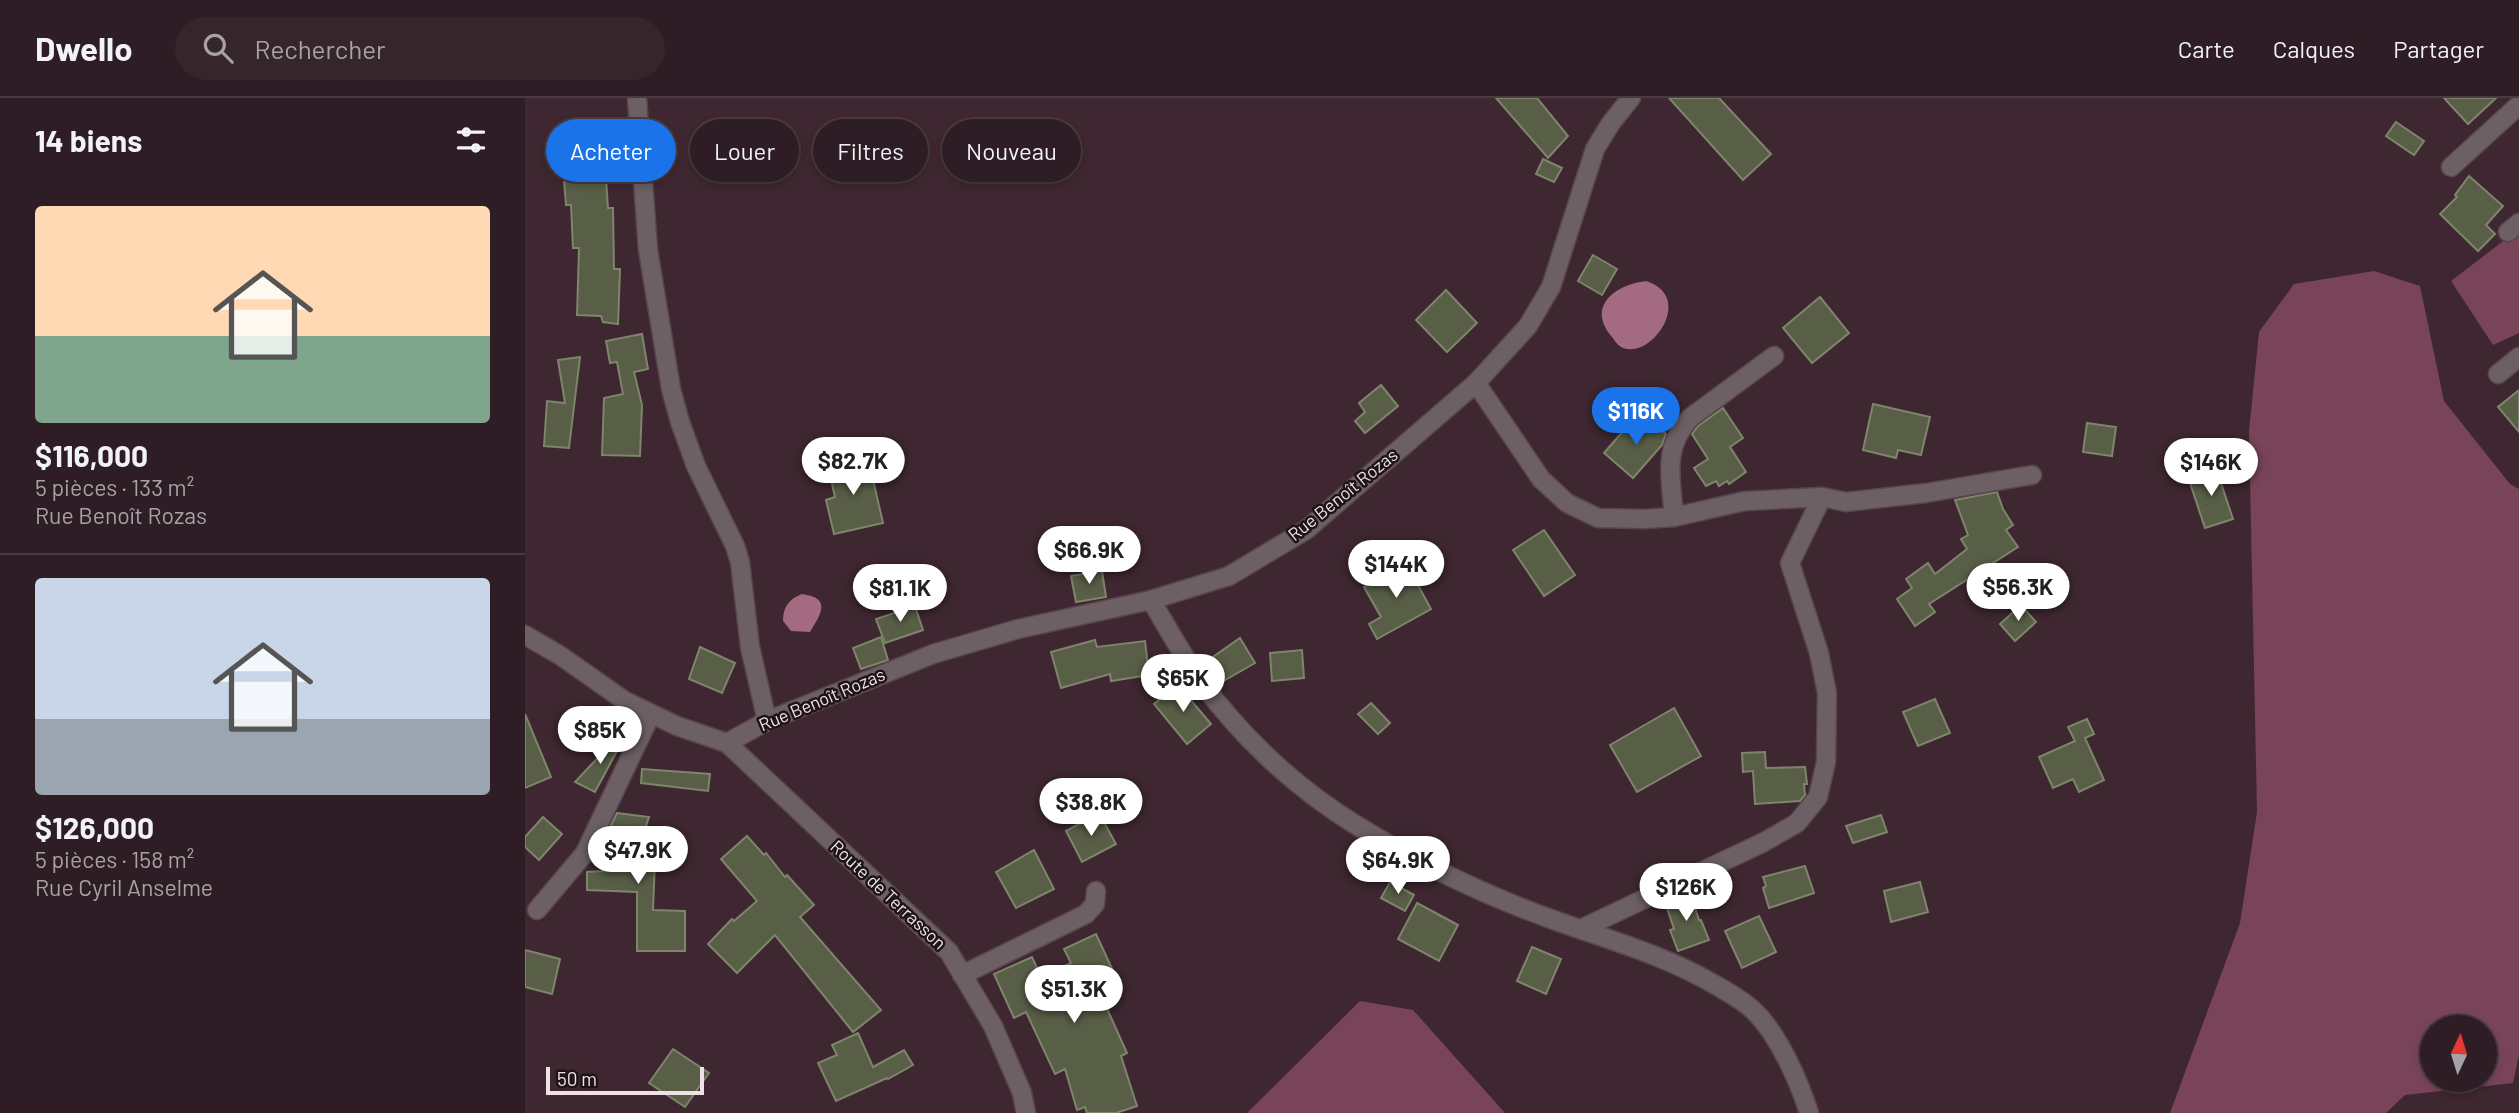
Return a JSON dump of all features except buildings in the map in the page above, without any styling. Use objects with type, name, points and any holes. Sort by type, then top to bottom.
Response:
[{"type":"street","points":[[637,98],[648,250],[671,388],[696,466],[725,523],[737,554],[748,637],[767,721]]},
{"type":"street","name":"Rue Benoît Rozas","points":[[727,743],[767,721],[933,654],[1018,629],[1151,600],[1229,576],[1306,530],[1476,383],[1528,326],[1551,287],[1595,149],[1631,98]]},
{"type":"street","points":[[2451,167],[2519,105]]},
{"type":"street","points":[[1674,517],[1672,443],[1678,430],[1690,418],[1774,356]]},
{"type":"street","points":[[2498,374],[2519,357]]},
{"type":"street","points":[[1476,383],[1541,479],[1567,503],[1598,518],[1674,517],[1745,501],[1822,496],[1846,502],[1926,493],[2032,475]]},
{"type":"street","points":[[1581,929],[1763,842],[1797,823],[1818,797],[1826,762],[1827,693],[1819,653],[1790,563],[1822,496]]},
{"type":"street","points":[[1151,600],[1200,680],[1228,716],[1307,791],[1354,824],[1406,854],[1480,890],[1671,961],[1738,999],[1755,1012],[1783,1051],[1809,1113]]},
{"type":"street","points":[[525,635],[561,656],[625,701],[677,726],[727,743]]},
{"type":"street","points":[[537,910],[585,853],[651,714]]},
{"type":"street","name":"Route de Terrasson","points":[[727,743],[949,952],[993,1026],[1022,1093],[1026,1113]]},
{"type":"street","points":[[962,975],[1086,914],[1095,904],[1096,891]]},
{"type":"shaded area","points":[[2519,229],[2519,333],[2493,345],[2451,281]]},
{"type":"shaded area","points":[[2374,271],[2420,286],[2444,401],[2510,484],[2519,489],[2519,1055],[2513,1083],[2497,1085],[2497,1015],[2420,1015],[2420,1092],[2432,1092],[2405,1095],[2386,1113],[2170,1113],[2240,923],[2257,812],[2249,431],[2259,332],[2294,284]]},
{"type":"shaded area","points":[[1646,281],[1660,289],[1667,299],[1668,312],[1664,324],[1646,344],[1635,349],[1623,348],[1605,326],[1603,307],[1615,292]]},
{"type":"shaded area","points":[[802,594],[821,603],[820,613],[810,632],[791,631],[783,621],[788,604]]},
{"type":"shaded area","points":[[1360,1001],[1413,1010],[1505,1113],[1247,1113]]}]
